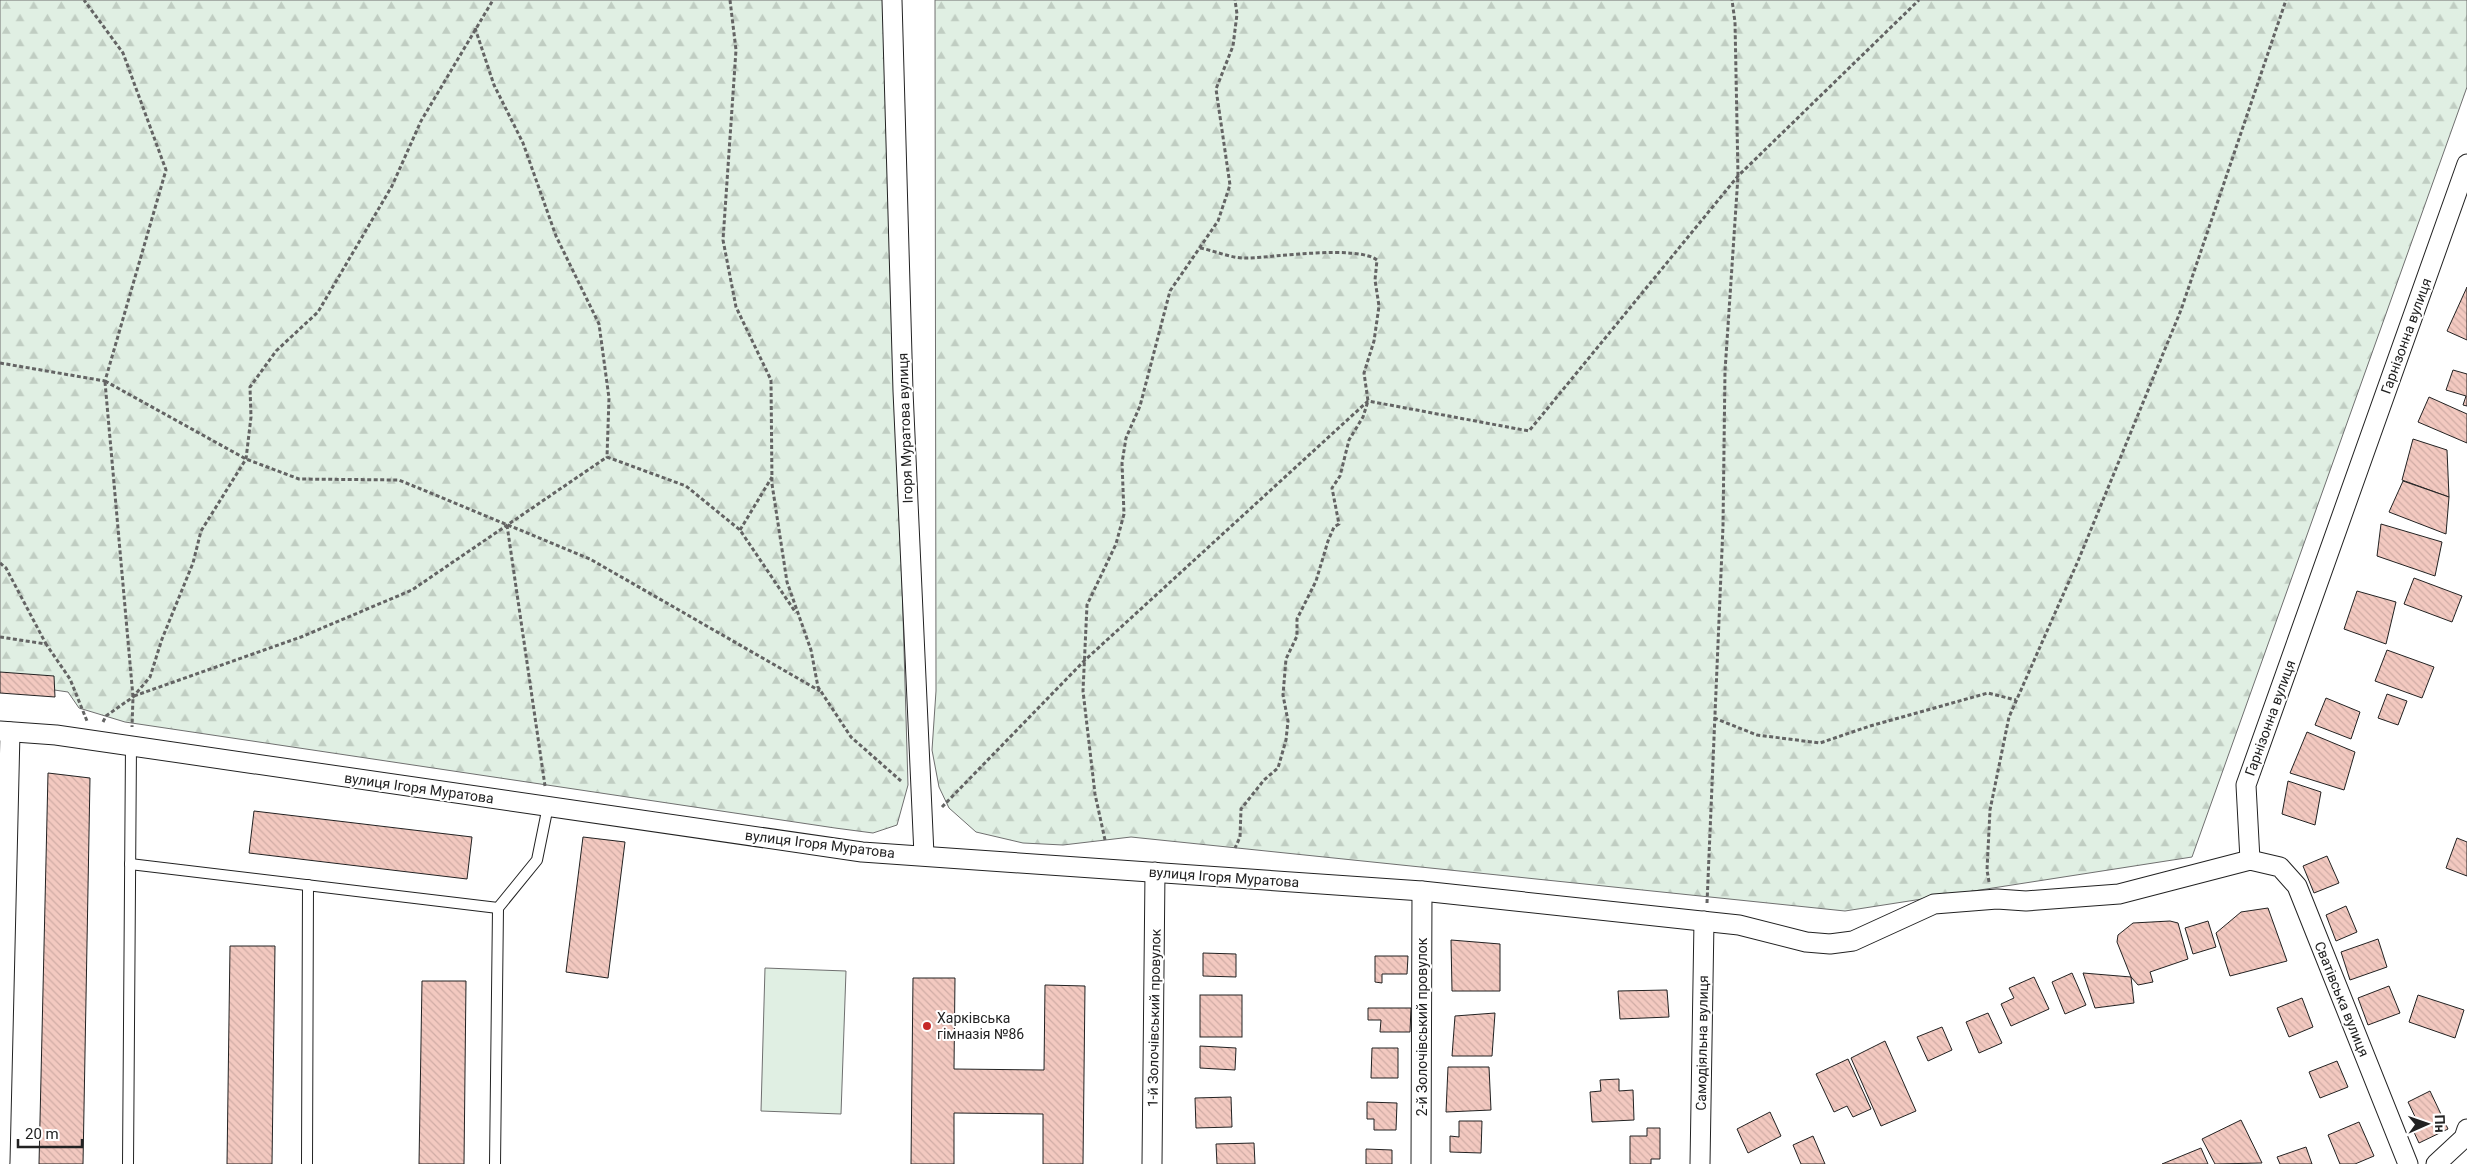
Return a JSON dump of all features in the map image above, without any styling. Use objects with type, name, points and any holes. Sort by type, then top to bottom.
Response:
[{"type":"street","name":"Ігоря Муратова вулиця","points":[[892,0],[902,392],[924,855]]},
{"type":"street","name":"Гарнізонна вулиця","points":[[2250,860],[2246,785],[2467,164]]},
{"type":"street","points":[[0,1162],[5,731]]},
{"type":"street","name":"вулиця Ігоря Муратова","points":[[5,731],[131,746],[862,852],[1422,891],[1704,921]]},
{"type":"street","points":[[1704,921],[1739,925],[1806,942],[1830,944],[1853,941],[1934,904],[1993,899],[2026,901],[2119,894],[2250,860]]},
{"type":"street","name":"Сватівська вулиця","points":[[2250,860],[2280,867],[2297,886],[2408,1164]]},
{"type":"street","name":"1-й Золочівський провулок","points":[[1152,1164],[1155,872]]},
{"type":"street","name":"2-й Золочівський провулок","points":[[1421,1164],[1422,891]]},
{"type":"street","name":"Самодіяльна вулиця","points":[[1700,1164],[1704,921]]},
{"type":"street","points":[[2436,1164],[2464,1138],[2467,1129]]},
{"type":"lane","points":[[128,1164],[131,746]]},
{"type":"lane","points":[[495,1164],[498,908],[537,860],[548,806]]},
{"type":"lane","points":[[130,864],[498,908]]},
{"type":"lane","points":[[306,1164],[308,885]]},
{"type":"path","points":[[84,0],[123,53],[166,170],[105,381],[133,696],[131,746]]},
{"type":"path","points":[[94,741],[106,716],[133,696],[150,677],[162,639],[193,563],[200,531],[246,459],[251,417],[250,387],[276,351],[318,312],[392,186],[421,121],[492,0]]},
{"type":"path","points":[[730,0],[736,50],[723,240],[736,307],[771,380],[772,477],[787,582],[811,650],[818,687],[851,737],[872,754],[922,802]]},
{"type":"path","points":[[1105,840],[1095,794],[1083,691],[1087,605],[1116,544],[1124,514],[1122,463],[1126,438],[1140,406],[1170,291],[1218,221],[1230,185],[1216,89],[1233,46],[1237,14],[1235,0]]},
{"type":"path","points":[[1704,921],[1708,897],[1723,526],[1725,371],[1738,176],[1735,22],[1732,0]]},
{"type":"path","points":[[1368,401],[1529,431],[1738,176],[1919,0]]},
{"type":"path","points":[[1993,899],[1987,870],[1990,810],[2008,717],[2078,561],[2181,310],[2286,0]]},
{"type":"path","points":[[475,27],[494,85],[524,142],[556,236],[599,324],[608,398],[607,457]]},
{"type":"path","points":[[1200,248],[1209,248],[1234,257],[1343,253],[1365,254],[1378,260],[1375,280],[1379,306],[1374,341],[1364,373],[1368,401],[1363,417],[1348,440],[1340,476],[1332,488],[1339,524],[1334,527],[1316,581],[1297,619],[1297,636],[1286,659],[1283,695],[1287,731],[1278,768],[1264,780],[1241,810],[1240,837],[1235,848]]},
{"type":"path","points":[[0,363],[105,381],[246,459],[299,479],[399,480],[590,559],[822,693]]},
{"type":"path","points":[[922,828],[1084,661],[1368,401]]},
{"type":"path","points":[[133,696],[301,637],[412,590],[607,457]]},
{"type":"path","points":[[607,457],[686,486],[740,530],[799,617]]},
{"type":"path","points":[[740,530],[772,477]]},
{"type":"path","points":[[507,524],[548,806]]},
{"type":"path","points":[[0,563],[6,568],[46,644],[70,678],[94,741]]},
{"type":"path","points":[[0,637],[46,644]]},
{"type":"path","points":[[1714,718],[1757,735],[1820,743],[1870,726],[1988,694],[2016,700]]},
{"type":"green space","points":[[0,0],[885,0],[908,785],[897,825],[873,833],[835,828],[125,722],[79,708],[68,692],[0,682]]},
{"type":"green space","points":[[935,0],[2467,0],[2467,87],[2192,857],[1845,911],[1131,837],[1063,845],[1023,843],[976,832],[949,808],[939,787],[932,750],[936,691]]},
{"type":"green space","points":[[765,968],[846,971],[841,1114],[761,1111]]},
{"type":"building","points":[[2467,287],[2467,340],[2447,331]]},
{"type":"building","points":[[2453,370],[2467,374],[2467,406],[2463,405],[2466,396],[2446,390]]},
{"type":"building","points":[[2429,397],[2467,414],[2467,443],[2418,422]]},
{"type":"building","points":[[2413,439],[2447,450],[2449,497],[2402,480]]},
{"type":"building","points":[[2403,481],[2449,497],[2446,534],[2389,512]]},
{"type":"building","points":[[2381,524],[2442,542],[2435,576],[2377,556]]},
{"type":"building","points":[[2414,578],[2462,596],[2452,622],[2404,604]]},
{"type":"building","points":[[2357,591],[2396,602],[2386,644],[2344,629]]},
{"type":"building","points":[[2387,650],[2434,667],[2422,698],[2375,681]]},
{"type":"building","points":[[0,672],[54,676],[55,697],[0,693]]},
{"type":"building","points":[[2387,694],[2407,701],[2398,725],[2378,718]]},
{"type":"building","points":[[2326,698],[2360,712],[2351,739],[2315,725]]},
{"type":"building","points":[[2307,732],[2355,752],[2344,790],[2290,773]]},
{"type":"building","points":[[48,773],[90,778],[83,1164],[39,1164]]},
{"type":"building","points":[[2288,781],[2321,792],[2315,825],[2282,814]]},
{"type":"building","points":[[254,811],[472,837],[467,879],[249,853]]},
{"type":"building","points":[[583,837],[625,842],[608,978],[566,972]]},
{"type":"building","points":[[2457,838],[2467,842],[2467,876],[2446,868]]},
{"type":"building","points":[[2327,856],[2339,883],[2314,893],[2303,866]]},
{"type":"building","points":[[2346,906],[2357,932],[2336,941],[2326,915]]},
{"type":"building","points":[[2268,908],[2287,961],[2230,976],[2216,933],[2241,912]]},
{"type":"building","points":[[2170,921],[2178,923],[2188,959],[2150,972],[2153,982],[2138,985],[2131,977],[2117,942],[2118,935],[2133,923]]},
{"type":"building","points":[[2208,921],[2216,947],[2193,954],[2185,928]]},
{"type":"building","points":[[2378,939],[2387,967],[2350,980],[2341,952]]},
{"type":"building","points":[[1451,940],[1500,944],[1500,991],[1452,991]]},
{"type":"building","points":[[230,946],[275,946],[272,1164],[227,1164]]},
{"type":"building","points":[[1203,953],[1236,954],[1236,977],[1203,976]]},
{"type":"building","points":[[1375,956],[1408,956],[1407,974],[1382,974],[1382,983],[1375,982]]},
{"type":"building","points":[[2072,973],[2086,1005],[2065,1014],[2052,982]]},
{"type":"building","points":[[2083,973],[2131,977],[2134,1003],[2095,1008]]},
{"type":"building","points":[[2034,977],[2049,1009],[2011,1026],[2001,1004],[2014,998],[2009,988]]},
{"type":"building","points":[[913,978],[955,978],[954,1069],[1044,1070],[1045,985],[1085,986],[1083,1164],[1043,1164],[1043,1114],[954,1113],[954,1164],[911,1164]]},
{"type":"building","points":[[422,981],[466,981],[464,1164],[419,1164]]},
{"type":"building","points":[[2389,986],[2400,1013],[2368,1025],[2358,998]]},
{"type":"building","points":[[1667,990],[1669,1017],[1620,1019],[1618,991]]},
{"type":"building","points":[[1200,995],[1242,995],[1242,1037],[1200,1037]]},
{"type":"building","points":[[2418,995],[2464,1010],[2455,1038],[2409,1022]]},
{"type":"building","points":[[2302,998],[2313,1027],[2289,1037],[2277,1008]]},
{"type":"building","points":[[1368,1008],[1411,1008],[1410,1032],[1380,1032],[1381,1020],[1368,1020]]},
{"type":"building","points":[[1495,1013],[1492,1056],[1452,1056],[1455,1016]]},
{"type":"building","points":[[1988,1013],[2002,1043],[1979,1053],[1966,1022]]},
{"type":"building","points":[[1942,1027],[1952,1050],[1928,1061],[1917,1037]]},
{"type":"building","points":[[1885,1041],[1916,1111],[1881,1126],[1851,1058]]},
{"type":"building","points":[[1200,1046],[1236,1048],[1235,1070],[1200,1068]]},
{"type":"building","points":[[1372,1048],[1398,1048],[1398,1078],[1371,1078]]},
{"type":"building","points":[[1848,1059],[1871,1109],[1853,1117],[1847,1106],[1834,1112],[1816,1074]]},
{"type":"building","points":[[2337,1061],[2348,1087],[2320,1098],[2309,1072]]},
{"type":"building","points":[[1448,1067],[1489,1067],[1491,1110],[1446,1112]]},
{"type":"building","points":[[1619,1079],[1619,1091],[1633,1090],[1634,1120],[1592,1122],[1590,1092],[1601,1091],[1600,1080]]},
{"type":"building","points":[[2430,1091],[2448,1129],[2419,1143],[2412,1128],[2419,1125],[2408,1102]]},
{"type":"building","points":[[1231,1097],[1232,1127],[1196,1128],[1195,1098]]},
{"type":"building","points":[[1367,1102],[1397,1103],[1396,1130],[1374,1130],[1374,1119],[1367,1119]]},
{"type":"building","points":[[1770,1112],[1781,1136],[1748,1153],[1737,1129]]},
{"type":"building","points":[[2241,1120],[2262,1163],[2215,1164],[2202,1139]]},
{"type":"building","points":[[1459,1121],[1482,1121],[1481,1153],[1450,1152],[1450,1136],[1459,1137]]},
{"type":"building","points":[[2359,1122],[2374,1156],[2355,1164],[2340,1164],[2328,1135]]},
{"type":"building","points":[[1647,1128],[1660,1128],[1660,1159],[1651,1159],[1651,1164],[1630,1164],[1630,1136],[1647,1136]]},
{"type":"building","points":[[1813,1136],[1825,1164],[1801,1164],[1793,1145]]},
{"type":"building","points":[[1254,1143],[1255,1164],[1217,1164],[1216,1144]]},
{"type":"building","points":[[2306,1147],[2312,1164],[2280,1164],[2277,1157]]},
{"type":"building","points":[[2201,1148],[2208,1164],[2162,1164]]},
{"type":"building","points":[[1366,1149],[1392,1150],[1392,1164],[1366,1164]]},
{"type":"place","name":"Харківська гімназія №86","points":[[927,1026]]}]
